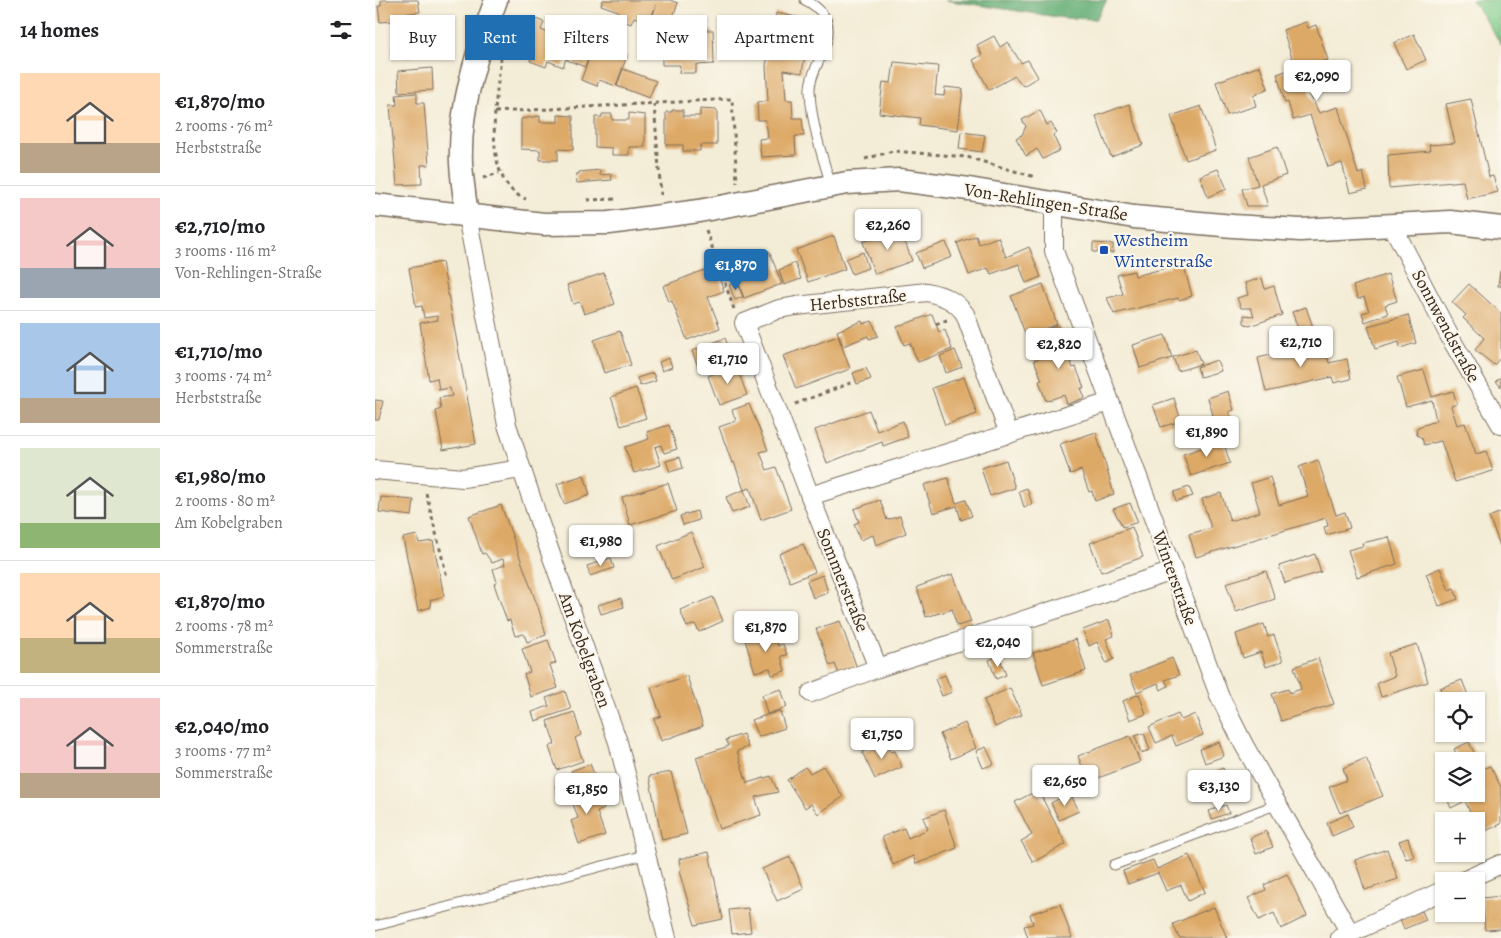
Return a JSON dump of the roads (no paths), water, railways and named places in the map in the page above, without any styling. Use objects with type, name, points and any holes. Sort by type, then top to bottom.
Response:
[{"type":"street","points":[[467,216],[461,163],[464,117],[475,63],[496,0]]},
{"type":"street","name":"Von-Rehlingen-Straße","points":[[375,205],[560,225],[609,223],[699,211],[831,186],[872,180],[899,180],[1134,217],[1233,226],[1300,230],[1450,222],[1501,228]]},
{"type":"street","name":"Winterstraße","points":[[1054,204],[1054,251],[1219,694],[1244,745],[1279,804],[1345,935]]},
{"type":"street","name":"Am Kobelgraben","points":[[467,216],[507,425],[618,742],[648,854],[667,938]]},
{"type":"street","name":"Sonnwendstraße","points":[[1392,225],[1451,339],[1501,426]]},
{"type":"street","name":"Herbststraße","points":[[810,496],[744,323],[779,309],[927,292],[949,298],[958,304],[965,314],[1009,434]]},
{"type":"street","points":[[810,496],[1110,402]]},
{"type":"street","points":[[375,470],[463,478],[521,468]]},
{"type":"street","name":"Sommerstraße","points":[[810,496],[878,668]]},
{"type":"street","points":[[811,693],[878,668],[1173,571]]},
{"type":"street","points":[[1483,872],[1501,864]]},
{"type":"street","points":[[1345,935],[1435,894]]},
{"type":"lane","points":[[805,0],[818,10],[825,21],[828,37],[809,89],[831,186]]},
{"type":"lane","points":[[1114,865],[1279,804]]},
{"type":"lane","points":[[375,926],[648,854]]},
{"type":"place","name":"Westheim Winterstraße","points":[[1104,250]]}]
